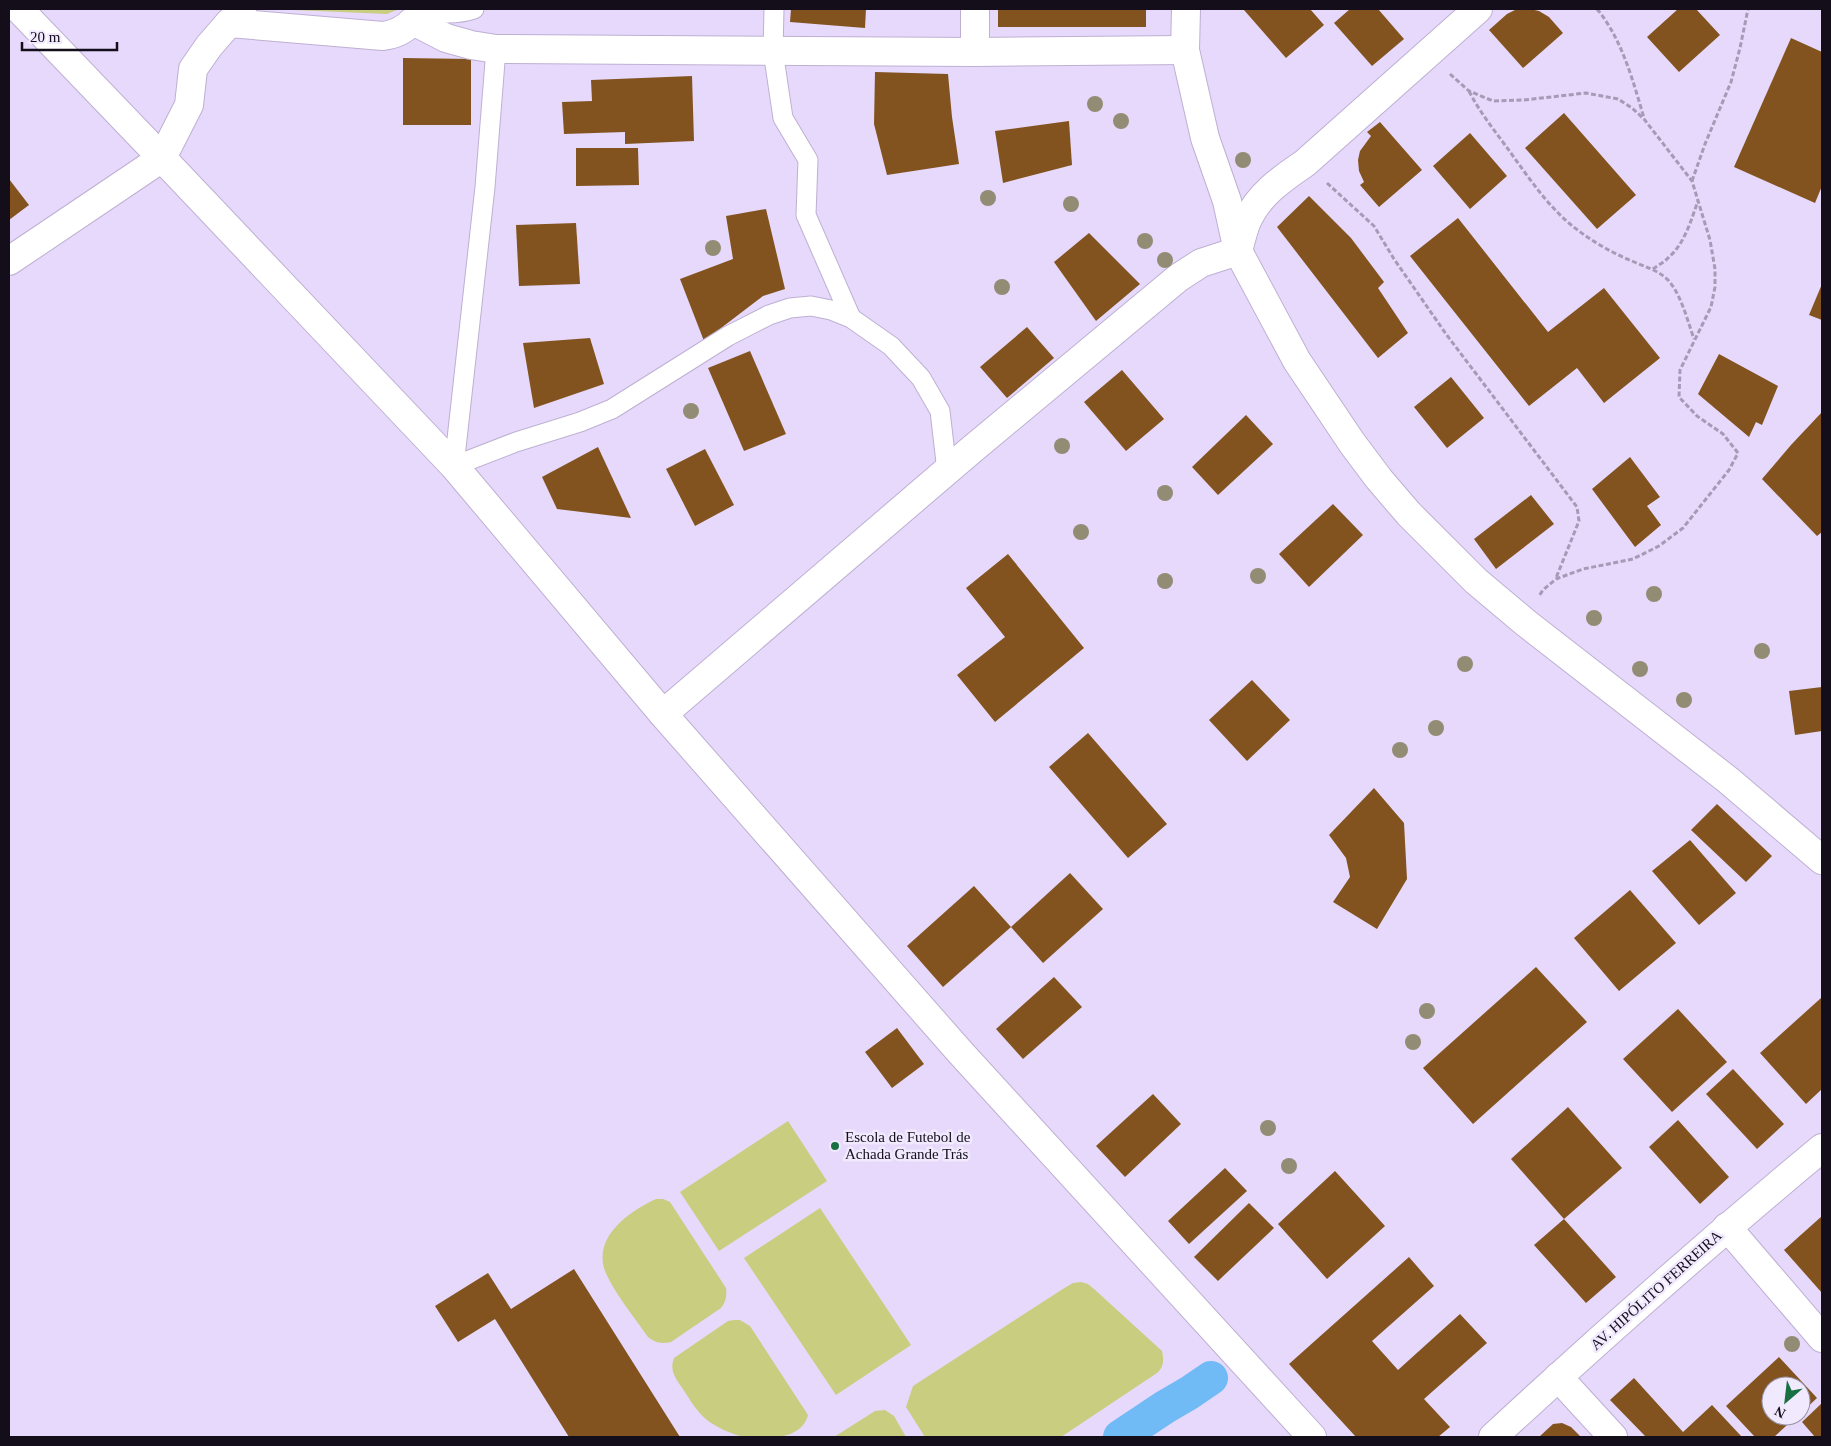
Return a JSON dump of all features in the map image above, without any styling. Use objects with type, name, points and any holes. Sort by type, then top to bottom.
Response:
[{"type":"street","points":[[19,9],[454,466],[663,714],[960,1052],[1312,1437]]},
{"type":"street","points":[[975,9],[975,52]]},
{"type":"street","points":[[1186,9],[1185,50],[1205,138],[1227,201],[1238,251],[1297,361],[1379,479],[1409,514],[1476,580],[1526,623],[1689,749],[1822,860]]},
{"type":"street","points":[[1238,251],[1248,219],[1259,200],[1277,183],[1305,162],[1478,9]]},
{"type":"street","points":[[9,261],[162,158],[189,105],[192,69],[209,46],[238,16],[383,36],[395,34],[405,29],[419,14],[446,38],[496,49],[975,52],[1185,50]]},
{"type":"street","points":[[663,714],[1178,278],[1201,263],[1238,251]]},
{"type":"street","name":"AV. HIPÓLITO FERREIRA","points":[[1493,1437],[1727,1227],[1822,1148]]},
{"type":"street","points":[[1727,1227],[1822,1338]]},
{"type":"street","points":[[1558,1377],[1612,1437]]},
{"type":"lane","points":[[419,14],[442,14],[474,9]]},
{"type":"lane","points":[[774,9],[773,51],[783,118],[808,160],[806,215],[851,318]]},
{"type":"lane","points":[[496,49],[485,187],[454,466],[516,442],[580,422],[612,409],[728,336],[769,315],[790,308],[811,306],[831,310],[851,318],[891,346],[921,378],[940,410],[948,471]]},
{"type":"path","points":[[1597,9],[1617,41],[1633,82],[1644,119]]},
{"type":"path","points":[[1692,182],[1705,144],[1731,82],[1748,9]]},
{"type":"path","points":[[1428,53],[1469,91],[1481,113],[1546,200],[1570,224],[1604,247],[1653,269],[1669,281],[1680,300],[1695,340]]},
{"type":"path","points":[[1469,91],[1493,101],[1524,100],[1586,93],[1618,99],[1644,119],[1692,182],[1710,240],[1715,269],[1714,287],[1711,307],[1680,370],[1679,397],[1697,416],[1723,434],[1738,453],[1729,470],[1683,528],[1659,546],[1633,560],[1583,569],[1556,579],[1543,590],[1526,623]]},
{"type":"path","points":[[1305,162],[1374,226],[1394,259],[1446,334],[1577,507],[1579,521],[1556,579]]},
{"type":"path","points":[[1653,269],[1670,257],[1680,243],[1690,226],[1698,201]]},
{"type":"green space","points":[[294,9],[399,9],[387,14]]},
{"type":"green space","points":[[788,1121],[827,1181],[719,1251],[680,1192]]},
{"type":"green space","points":[[656,1199],[670,1202],[726,1288],[725,1301],[721,1308],[671,1342],[664,1343],[656,1342],[648,1337],[630,1312],[607,1276],[603,1256],[605,1245],[617,1226],[636,1210]]},
{"type":"green space","points":[[820,1208],[911,1345],[836,1395],[744,1258]]},
{"type":"green space","points":[[1081,1282],[1088,1284],[1094,1289],[1162,1351],[1163,1363],[1157,1373],[1061,1437],[925,1437],[906,1407],[913,1386],[1066,1287],[1073,1283]]},
{"type":"green space","points":[[740,1320],[750,1326],[808,1415],[804,1423],[791,1434],[772,1438],[753,1438],[740,1436],[725,1430],[711,1423],[700,1413],[676,1378],[672,1367],[674,1358],[728,1321]]},
{"type":"green space","points":[[885,1410],[894,1416],[906,1437],[834,1437],[875,1411]]},
{"type":"building","points":[[791,9],[866,9],[865,28],[790,22]]},
{"type":"building","points":[[998,9],[1146,9],[1146,27],[998,27]]},
{"type":"building","points":[[1245,9],[1310,9],[1324,25],[1286,58]]},
{"type":"building","points":[[1350,9],[1378,9],[1404,39],[1372,66],[1334,23]]},
{"type":"building","points":[[1517,9],[1539,11],[1549,17],[1563,33],[1523,68],[1489,30],[1507,14]]},
{"type":"building","points":[[1678,9],[1696,9],[1720,35],[1679,72],[1647,37]]},
{"type":"building","points":[[1791,38],[1822,52],[1822,186],[1815,203],[1734,167]]},
{"type":"building","points":[[403,58],[471,59],[471,125],[403,125]]},
{"type":"building","points":[[875,72],[948,74],[959,164],[887,175],[874,124]]},
{"type":"building","points":[[692,76],[694,141],[625,144],[625,132],[564,134],[562,102],[592,101],[591,80]]},
{"type":"building","points":[[1564,113],[1636,195],[1597,229],[1525,148]]},
{"type":"building","points":[[1069,121],[1072,165],[1003,183],[995,131]]},
{"type":"building","points":[[1380,122],[1422,170],[1379,207],[1360,185],[1364,182],[1359,171],[1358,160],[1360,151],[1371,136],[1367,132]]},
{"type":"building","points":[[1470,133],[1507,176],[1470,209],[1433,166]]},
{"type":"building","points":[[576,148],[638,148],[639,185],[576,186]]},
{"type":"building","points":[[9,179],[29,205],[9,220]]},
{"type":"building","points":[[1309,196],[1351,238],[1384,282],[1378,288],[1408,333],[1378,358],[1277,227]]},
{"type":"building","points":[[766,209],[785,289],[763,296],[704,341],[680,279],[733,259],[726,216]]},
{"type":"building","points":[[1458,218],[1548,332],[1604,288],[1660,358],[1604,403],[1577,368],[1529,406],[1410,256]]},
{"type":"building","points":[[576,223],[580,284],[519,286],[516,225]]},
{"type":"building","points":[[1089,233],[1140,284],[1096,321],[1054,262]]},
{"type":"building","points":[[1822,284],[1822,320],[1809,315]]},
{"type":"building","points":[[1027,327],[1054,358],[1007,398],[980,367]]},
{"type":"building","points":[[590,338],[604,384],[534,408],[523,343]]},
{"type":"building","points":[[750,351],[786,434],[744,451],[708,368]]},
{"type":"building","points":[[1719,354],[1778,386],[1762,425],[1756,422],[1749,437],[1698,394]]},
{"type":"building","points":[[1122,370],[1164,419],[1126,451],[1084,402]]},
{"type":"building","points":[[1451,377],[1484,418],[1447,448],[1414,407]]},
{"type":"building","points":[[1822,412],[1822,532],[1817,536],[1762,479]]},
{"type":"building","points":[[1246,415],[1273,444],[1218,495],[1192,467]]},
{"type":"building","points":[[598,447],[631,518],[557,509],[542,477]]},
{"type":"building","points":[[705,449],[734,505],[695,526],[666,469]]},
{"type":"building","points":[[1630,457],[1660,497],[1647,506],[1661,525],[1635,547],[1592,489]]},
{"type":"building","points":[[1531,495],[1554,524],[1496,569],[1474,539]]},
{"type":"building","points":[[1333,504],[1363,535],[1309,587],[1279,554]]},
{"type":"building","points":[[1008,554],[1084,648],[995,722],[957,675],[1005,637],[966,588]]},
{"type":"building","points":[[1252,680],[1290,720],[1247,761],[1209,720]]},
{"type":"building","points":[[1822,687],[1822,731],[1795,735],[1789,691]]},
{"type":"building","points":[[1088,733],[1167,824],[1128,858],[1049,767]]},
{"type":"building","points":[[1374,788],[1404,823],[1407,879],[1377,929],[1333,902],[1350,877],[1346,858],[1329,835]]},
{"type":"building","points":[[1717,804],[1772,856],[1746,882],[1691,830]]},
{"type":"building","points":[[1690,840],[1736,893],[1699,925],[1652,871]]},
{"type":"building","points":[[1070,873],[1103,909],[1043,963],[1011,927]]},
{"type":"building","points":[[974,886],[1011,927],[943,987],[907,946]]},
{"type":"building","points":[[1630,890],[1676,943],[1619,991],[1574,938]]},
{"type":"building","points":[[1536,967],[1587,1022],[1473,1124],[1423,1068]]},
{"type":"building","points":[[1054,977],[1082,1007],[1023,1059],[996,1029]]},
{"type":"building","points":[[1821,998],[1822,1089],[1806,1104],[1760,1053]]},
{"type":"building","points":[[1678,1009],[1727,1062],[1672,1112],[1623,1059]]},
{"type":"building","points":[[897,1028],[924,1064],[892,1088],[865,1052]]},
{"type":"building","points":[[1733,1069],[1784,1124],[1757,1149],[1706,1094]]},
{"type":"building","points":[[1153,1094],[1181,1124],[1125,1177],[1096,1146]]},
{"type":"building","points":[[1568,1107],[1622,1168],[1564,1219],[1511,1159]]},
{"type":"building","points":[[1678,1120],[1729,1177],[1700,1204],[1649,1147]]},
{"type":"building","points":[[1225,1168],[1247,1191],[1189,1244],[1168,1221]]},
{"type":"building","points":[[1335,1171],[1385,1226],[1327,1279],[1278,1224]]},
{"type":"building","points":[[1249,1203],[1274,1228],[1218,1281],[1194,1257]]},
{"type":"building","points":[[1822,1216],[1822,1293],[1784,1250]]},
{"type":"building","points":[[1564,1219],[1616,1277],[1586,1303],[1534,1245]]},
{"type":"building","points":[[1409,1257],[1434,1286],[1372,1341],[1398,1370],[1460,1314],[1487,1343],[1424,1399],[1450,1427],[1438,1437],[1356,1437],[1289,1364]]},
{"type":"building","points":[[574,1269],[680,1437],[569,1437],[495,1319],[458,1342],[435,1306],[488,1273],[511,1309]]},
{"type":"building","points":[[1779,1357],[1797,1376],[1761,1376],[1761,1426],[1786,1426],[1774,1437],[1755,1437],[1726,1406]]},
{"type":"building","points":[[1634,1378],[1683,1432],[1712,1405],[1742,1437],[1646,1437],[1610,1400]]},
{"type":"building","points":[[1811,1392],[1817,1398],[1811,1404]]},
{"type":"building","points":[[1822,1403],[1822,1437],[1815,1437],[1805,1426],[1811,1426],[1811,1413]]},
{"type":"building","points":[[1562,1423],[1571,1427],[1581,1437],[1539,1437],[1553,1424]]},
{"type":"waterway","points":[[1120,1437],[1211,1378]]},
{"type":"place","name":"Escola de Futebol de Achada Grande Trás","points":[[835,1146]]}]
